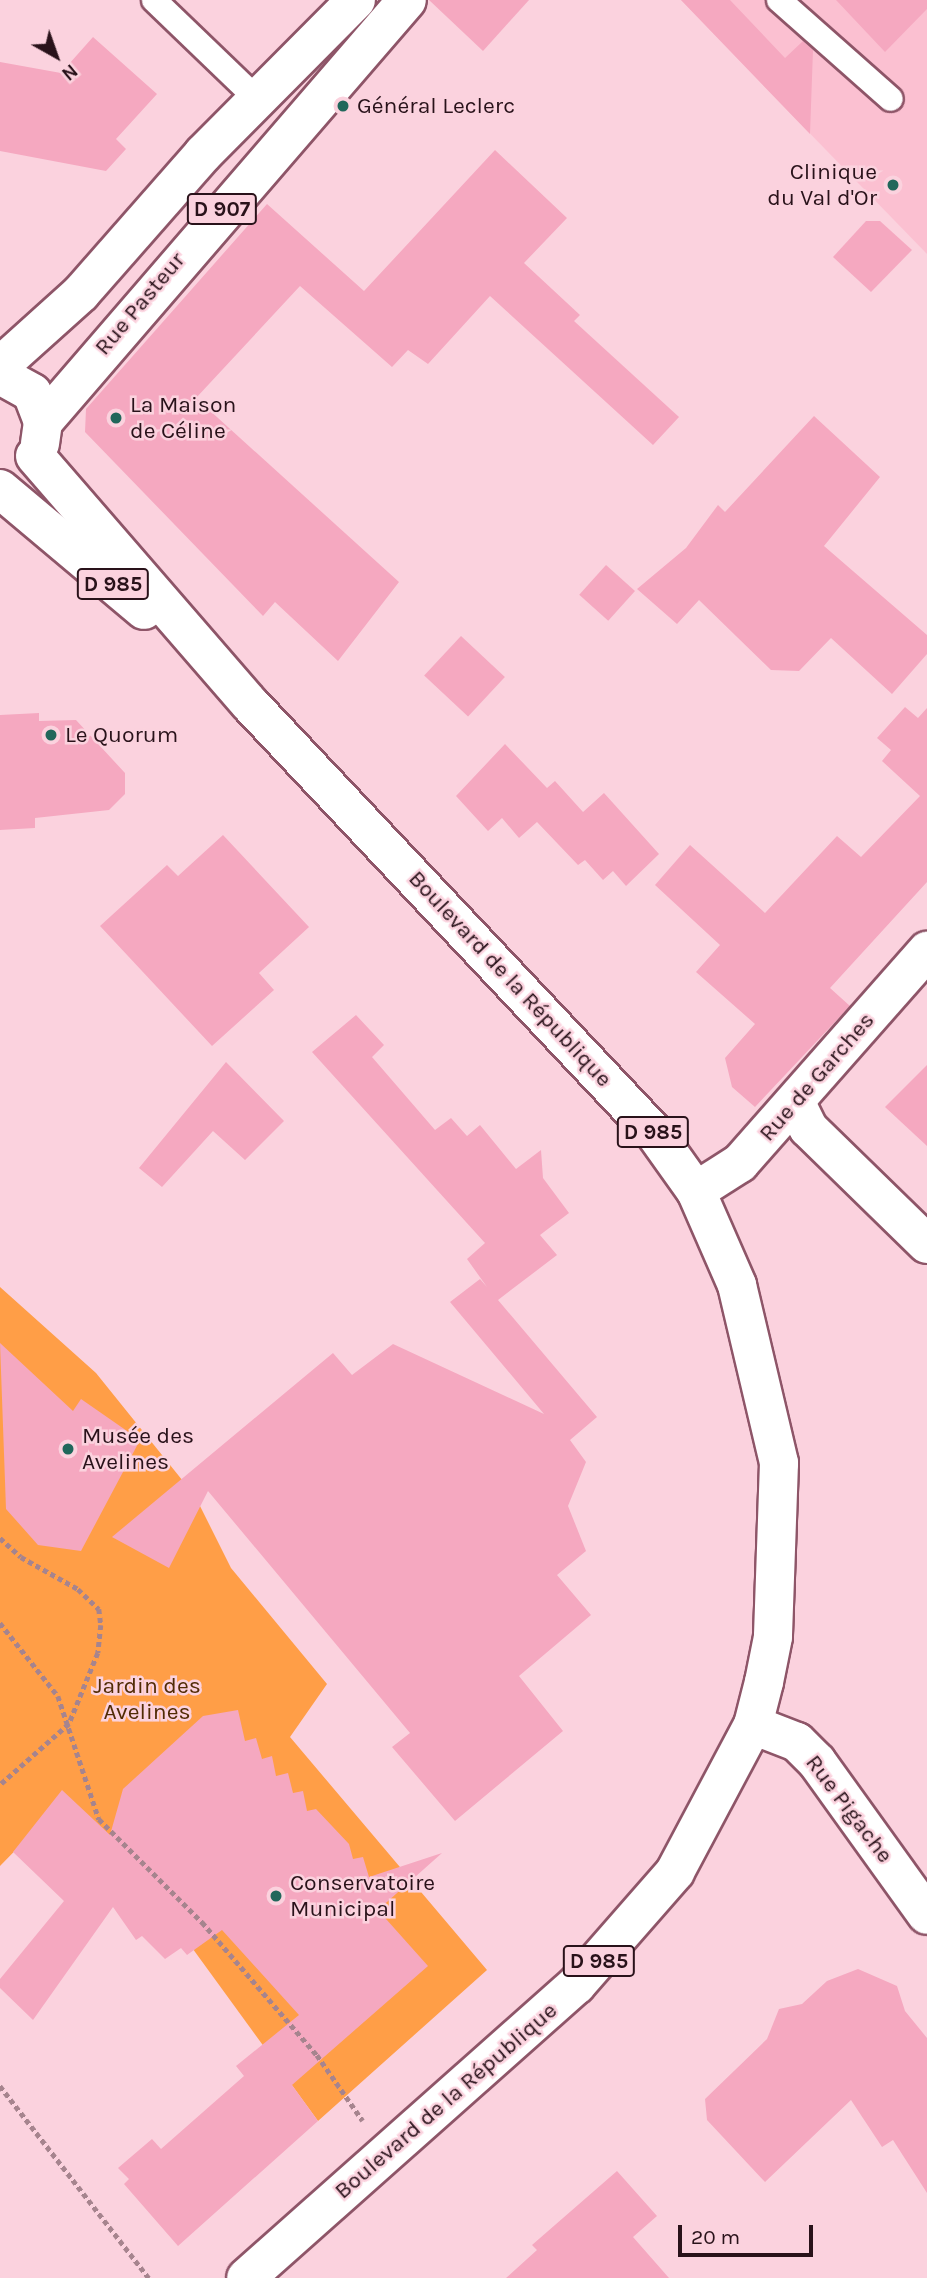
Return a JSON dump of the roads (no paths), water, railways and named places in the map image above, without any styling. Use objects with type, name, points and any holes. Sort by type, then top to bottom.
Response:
[{"type":"main road","name":"D 907","points":[[0,366],[81,293],[257,99],[356,0]]},
{"type":"main road","name":"Rue Pasteur","points":[[39,439],[117,329],[407,0]]},
{"type":"main road","name":"Boulevard de la République","points":[[0,375],[32,393],[39,439],[226,678],[656,1135],[696,1191],[737,1285],[779,1464],[773,1637],[753,1725],[696,1839],[650,1906],[576,1985],[246,2278]]},
{"type":"main road","points":[[0,477],[39,439]]},
{"type":"main road","name":"Boulevard de la République","points":[[0,489],[226,678]]},
{"type":"main road","name":"Rue de Garches","points":[[696,1191],[740,1163],[796,1103],[927,951]]},
{"type":"main road","points":[[796,1103],[808,1128],[927,1244]]},
{"type":"main road","name":"Rue Pigache","points":[[753,1725],[797,1742],[817,1762],[927,1915]]},
{"type":"lane","points":[[154,0],[257,99]]},
{"type":"lane","points":[[779,0],[891,99]]},
{"type":"place","name":"Général Leclerc","points":[[343,106]]},
{"type":"place","name":"Clinique du Val d'Or","points":[[893,185]]},
{"type":"place","name":"La Maison de Céline","points":[[116,418]]},
{"type":"place","name":"Le Quorum","points":[[51,735]]},
{"type":"place","name":"Musée des Avelines","points":[[68,1449]]},
{"type":"place","name":"Conservatoire Municipal","points":[[276,1896]]},
{"type":"park label","name":"Jardin des Avelines","points":[[147,1699]]}]
